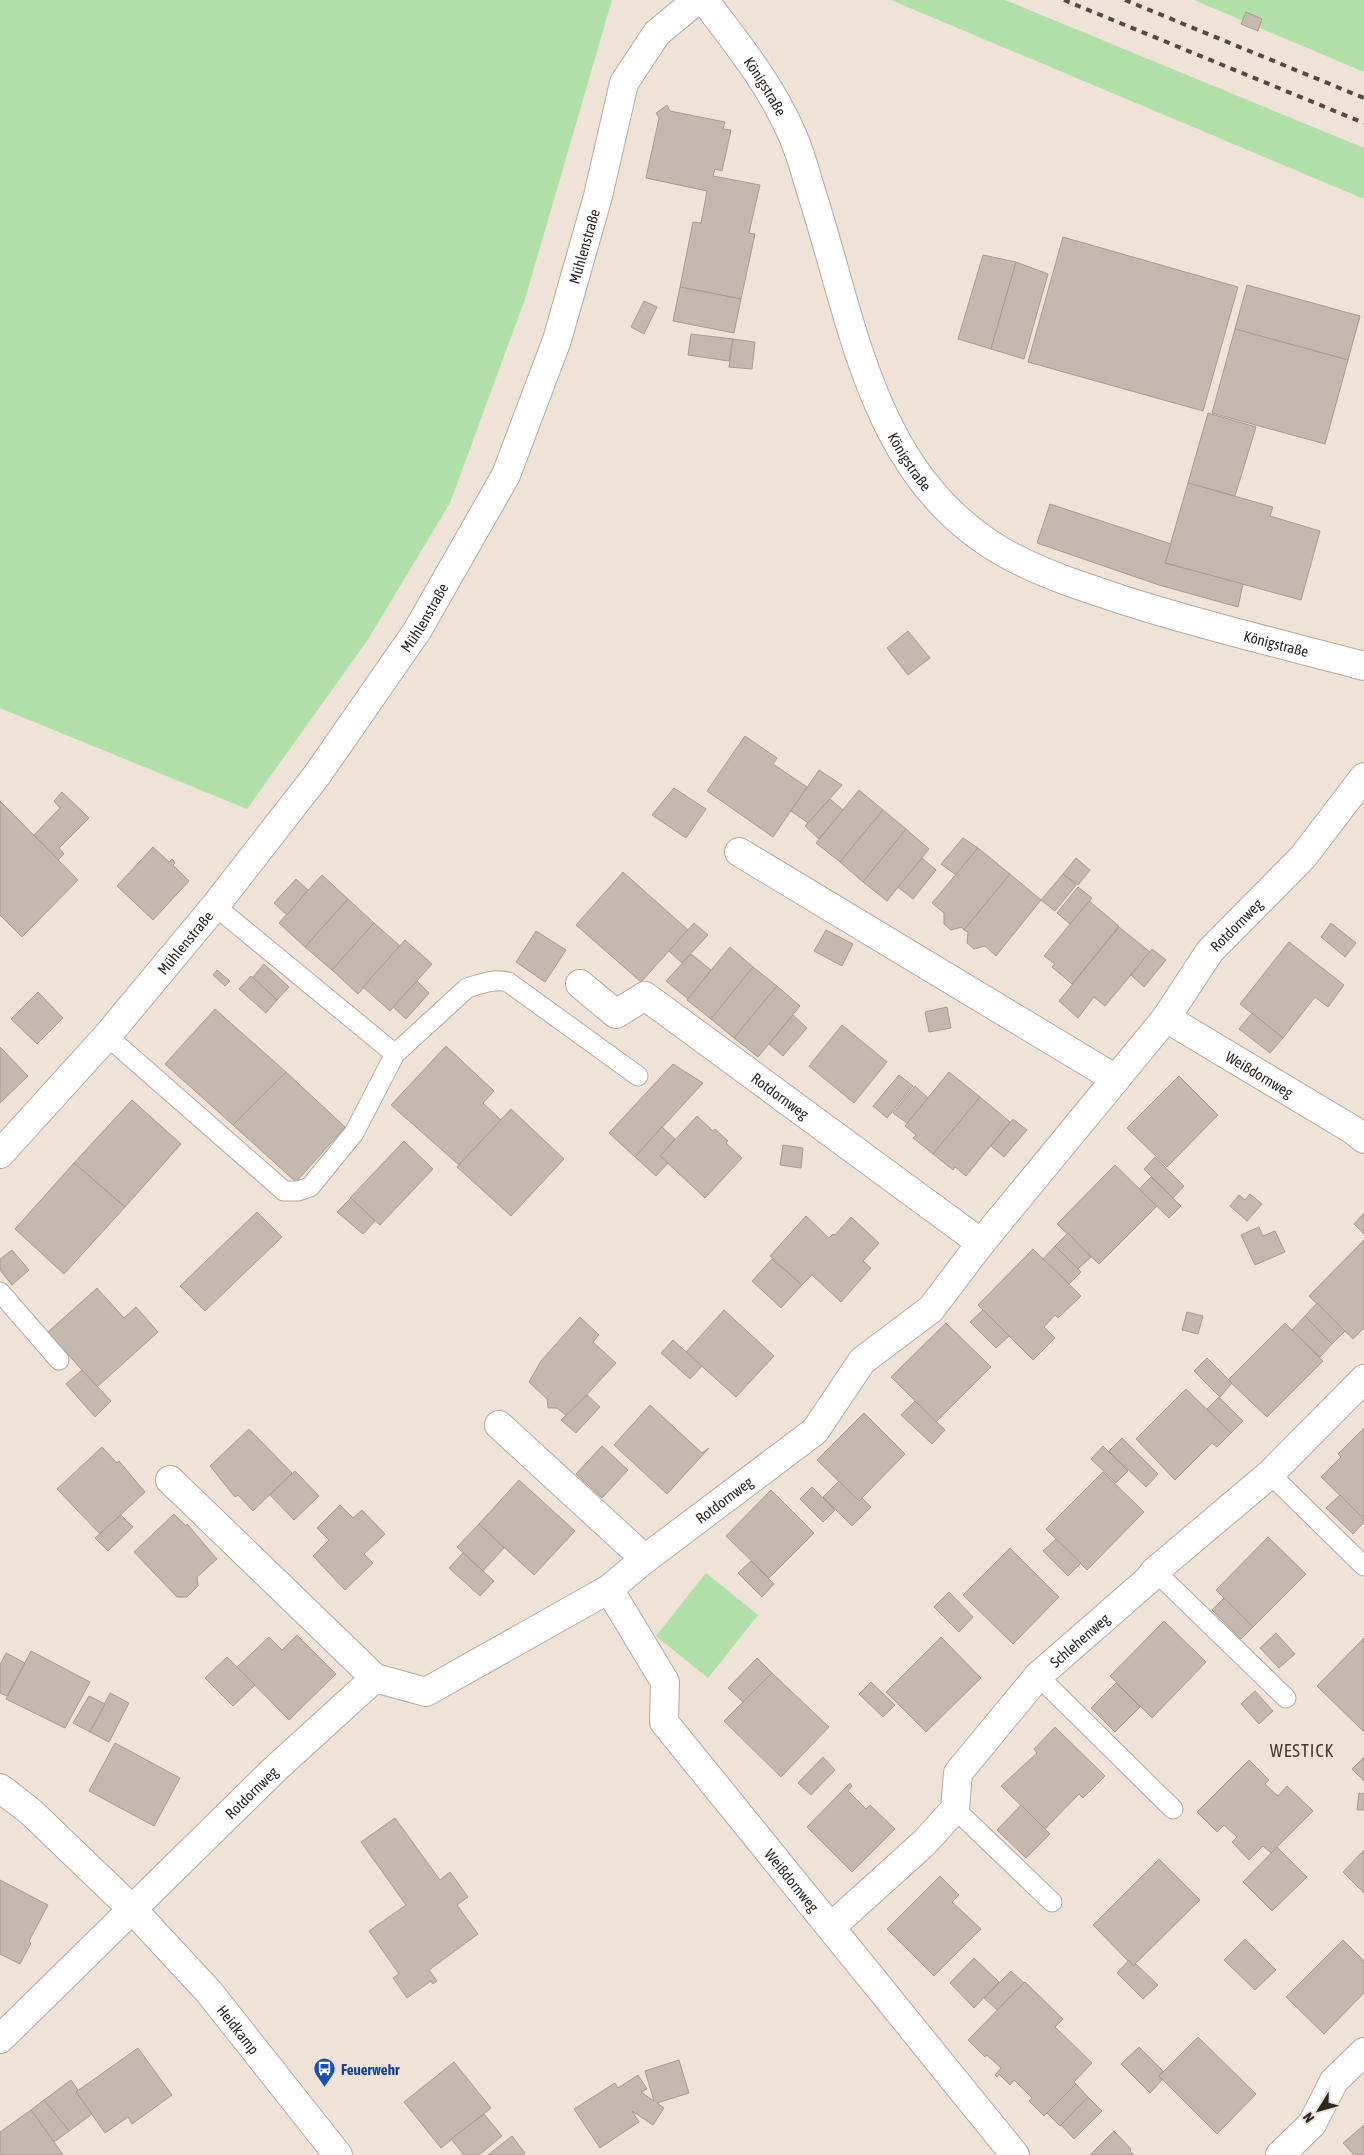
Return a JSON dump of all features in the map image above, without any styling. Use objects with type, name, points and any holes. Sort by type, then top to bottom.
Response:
[{"type":"street","name":"Mühlenstraße","points":[[0,1154],[107,1036],[215,906],[317,775],[417,632],[506,475],[557,340],[598,196],[624,83],[657,33],[697,0]]},
{"type":"street","name":"Königstraße","points":[[704,0],[738,45],[773,97],[792,133],[831,252],[866,378],[889,431],[922,484],[964,526],[1009,556],[1056,578],[1166,614],[1364,666]]},
{"type":"street","name":"Rotdornweg","points":[[170,1480],[375,1678],[426,1692],[609,1589],[645,1559],[815,1431],[862,1361],[932,1309],[981,1243],[1166,1018],[1210,951],[1303,857],[1364,777]]},
{"type":"street","points":[[739,852],[1116,1079]]},
{"type":"street","name":"Rotdornweg","points":[[580,984],[616,1014],[645,996],[981,1243]]},
{"type":"street","name":"Weißdornweg","points":[[1166,1018],[1360,1128]]},
{"type":"street","name":"Schlehenweg","points":[[955,1809],[958,1773],[1038,1676],[1148,1580],[1155,1571],[1270,1474],[1364,1379]]},
{"type":"street","points":[[499,1425],[645,1559]]},
{"type":"street","name":"Weißdornweg","points":[[609,1589],[665,1682],[664,1722],[1015,2155]]},
{"type":"street","name":"Rotdornweg","points":[[133,1910],[275,1769],[375,1678]]},
{"type":"street","name":"Heidkamp","points":[[0,1788],[31,1812],[133,1910],[209,1992],[338,2155]]},
{"type":"street","points":[[831,1927],[924,1843],[955,1809]]},
{"type":"street","points":[[0,2039],[133,1910]]},
{"type":"street","points":[[1280,2155],[1312,2124],[1334,2081],[1364,2052]]},
{"type":"lane","points":[[215,906],[395,1054]]},
{"type":"lane","points":[[107,1036],[284,1191],[298,1192],[310,1187],[354,1133],[395,1054],[467,988],[498,979],[508,982],[638,1076]]},
{"type":"lane","points":[[0,1292],[59,1360]]},
{"type":"lane","points":[[1270,1474],[1364,1566]]},
{"type":"lane","points":[[1155,1571],[1286,1698]]},
{"type":"lane","points":[[1038,1676],[1173,1809]]},
{"type":"lane","points":[[955,1809],[1052,1902]]},
{"type":"green space","points":[[0,0],[612,0],[525,299],[450,503],[367,641],[247,809],[0,708]]},
{"type":"green space","points":[[891,0],[1005,0],[1364,148],[1364,199]]},
{"type":"green space","points":[[1194,0],[1364,0],[1364,72]]},
{"type":"green space","points":[[706,1573],[758,1615],[708,1678],[656,1636]]},
{"type":"building","points":[[1246,12],[1262,19],[1258,31],[1241,24]]},
{"type":"building","points":[[667,105],[670,111],[725,122],[723,129],[731,130],[722,171],[715,169],[713,176],[760,185],[749,233],[755,234],[741,299],[680,287],[693,222],[701,223],[707,191],[646,178],[659,118],[656,113]]},
{"type":"building","points":[[1063,237],[1238,287],[1203,411],[1028,362]]},
{"type":"building","points":[[983,255],[1016,262],[991,349],[958,339]]},
{"type":"building","points":[[1016,262],[1048,274],[1024,359],[991,349]]},
{"type":"building","points":[[1247,285],[1360,316],[1348,360],[1235,329]]},
{"type":"building","points":[[680,287],[741,299],[734,333],[673,321]]},
{"type":"building","points":[[644,301],[657,307],[644,334],[631,327]]},
{"type":"building","points":[[1235,329],[1348,360],[1325,444],[1212,413]]},
{"type":"building","points":[[691,334],[733,339],[729,361],[688,355]]},
{"type":"building","points":[[733,339],[755,342],[752,369],[729,367]]},
{"type":"building","points":[[1208,413],[1256,427],[1235,496],[1188,483]]},
{"type":"building","points":[[1188,483],[1273,507],[1270,516],[1320,531],[1301,600],[1165,563]]},
{"type":"building","points":[[1050,504],[1171,544],[1165,563],[1243,584],[1238,607],[1159,585],[1037,543]]},
{"type":"building","points":[[908,631],[930,658],[908,675],[887,648]]},
{"type":"building","points":[[745,736],[777,758],[773,764],[807,787],[773,837],[707,791]]},
{"type":"building","points":[[819,770],[842,785],[808,823],[791,811]]},
{"type":"building","points":[[674,788],[706,809],[686,838],[652,815]]},
{"type":"building","points":[[859,790],[883,810],[840,862],[816,843]]},
{"type":"building","points":[[62,792],[89,818],[59,848],[64,854],[58,860],[34,835],[60,808],[54,801]]},
{"type":"building","points":[[830,799],[843,810],[819,839],[805,826]]},
{"type":"building","points":[[0,801],[78,880],[22,937],[0,915]]},
{"type":"building","points":[[883,810],[906,829],[863,882],[840,862]]},
{"type":"building","points":[[906,829],[929,849],[887,901],[863,882]]},
{"type":"building","points":[[963,838],[978,848],[956,875],[941,864]]},
{"type":"building","points":[[153,847],[169,862],[172,859],[175,863],[173,865],[189,881],[153,920],[117,886]]},
{"type":"building","points":[[978,848],[1010,874],[964,930],[962,927],[951,930],[944,924],[944,913],[932,903]]},
{"type":"building","points":[[922,858],[936,870],[913,899],[898,887]]},
{"type":"building","points":[[1076,858],[1090,870],[1078,885],[1063,874]]},
{"type":"building","points":[[623,872],[688,930],[641,982],[576,925]]},
{"type":"building","points":[[1010,874],[1041,900],[996,956],[985,946],[974,949],[967,943],[968,932],[964,930]]},
{"type":"building","points":[[1063,874],[1076,885],[1055,911],[1041,900]]},
{"type":"building","points":[[322,875],[348,899],[305,947],[279,923]]},
{"type":"building","points":[[296,879],[308,890],[287,915],[274,903]]},
{"type":"building","points":[[1078,887],[1092,898],[1070,924],[1057,913]]},
{"type":"building","points":[[348,899],[374,923],[332,970],[305,947]]},
{"type":"building","points":[[1089,901],[1119,926],[1072,984],[1052,967],[1055,964],[1044,956]]},
{"type":"building","points":[[374,923],[400,946],[358,994],[332,970]]},
{"type":"building","points":[[694,923],[708,935],[682,963],[669,951]]},
{"type":"building","points":[[1331,923],[1356,943],[1345,957],[1321,937]]},
{"type":"building","points":[[1119,927],[1150,952],[1105,1006],[1094,997],[1078,1018],[1059,1001]]},
{"type":"building","points":[[826,930],[853,944],[842,966],[814,951]]},
{"type":"building","points":[[536,931],[566,950],[545,982],[516,962]]},
{"type":"building","points":[[405,940],[432,964],[390,1011],[363,987]]},
{"type":"building","points":[[1289,942],[1344,985],[1328,1007],[1315,997],[1283,1038],[1240,1004]]},
{"type":"building","points":[[730,947],[753,967],[711,1019],[687,1000]]},
{"type":"building","points":[[1152,949],[1166,960],[1144,987],[1131,975]]},
{"type":"building","points":[[691,954],[711,970],[688,999],[666,981]]},
{"type":"building","points":[[264,964],[289,987],[277,1000],[253,977]]},
{"type":"building","points":[[753,967],[777,986],[734,1038],[711,1019]]},
{"type":"building","points":[[217,970],[230,981],[225,986],[213,975]]},
{"type":"building","points":[[251,976],[277,1000],[266,1013],[239,989]]},
{"type":"building","points":[[417,981],[429,993],[406,1019],[393,1007]]},
{"type":"building","points":[[777,986],[800,1006],[758,1057],[734,1038]]},
{"type":"building","points":[[38,992],[63,1018],[37,1044],[11,1019]]},
{"type":"building","points":[[947,1007],[951,1028],[929,1032],[925,1012]]},
{"type":"building","points":[[215,1009],[286,1072],[233,1125],[165,1064]]},
{"type":"building","points":[[1252,1013],[1283,1038],[1270,1053],[1239,1029]]},
{"type":"building","points":[[793,1015],[807,1028],[783,1056],[769,1044]]},
{"type":"building","points":[[842,1025],[887,1062],[854,1103],[809,1066]]},
{"type":"building","points":[[446,1046],[494,1091],[483,1103],[501,1120],[459,1165],[391,1105]]},
{"type":"building","points":[[0,1047],[28,1076],[0,1103]]},
{"type":"building","points":[[673,1064],[703,1083],[635,1157],[609,1133]]},
{"type":"building","points":[[286,1072],[345,1127],[296,1182],[233,1125]]},
{"type":"building","points":[[949,1072],[980,1097],[933,1154],[913,1138],[916,1135],[905,1126]]},
{"type":"building","points":[[899,1075],[913,1086],[887,1118],[873,1106]]},
{"type":"building","points":[[1179,1076],[1218,1115],[1167,1167],[1127,1128]]},
{"type":"building","points":[[915,1086],[928,1098],[907,1123],[893,1113]]},
{"type":"building","points":[[980,1097],[1010,1122],[966,1176],[955,1167],[953,1170],[933,1154]]},
{"type":"building","points":[[132,1100],[181,1144],[125,1207],[74,1163]]},
{"type":"building","points":[[511,1109],[564,1159],[511,1216],[457,1167]]},
{"type":"building","points":[[697,1116],[713,1131],[715,1129],[728,1141],[726,1143],[742,1158],[705,1198],[660,1156]]},
{"type":"building","points":[[1013,1119],[1027,1130],[1004,1157],[991,1146]]},
{"type":"building","points":[[662,1127],[675,1139],[660,1156],[668,1163],[656,1176],[635,1157]]},
{"type":"building","points":[[404,1141],[433,1169],[380,1225],[350,1198]]},
{"type":"building","points":[[783,1145],[803,1148],[801,1168],[780,1165]]},
{"type":"building","points":[[1155,1157],[1184,1186],[1173,1198],[1144,1169]]},
{"type":"building","points":[[74,1163],[125,1207],[64,1274],[15,1229]]},
{"type":"building","points":[[1115,1165],[1157,1206],[1099,1264],[1057,1224]]},
{"type":"building","points":[[1151,1177],[1181,1206],[1169,1218],[1139,1189]]},
{"type":"building","points":[[1250,1194],[1262,1204],[1247,1221],[1230,1206],[1239,1195],[1245,1200]]},
{"type":"building","points":[[351,1198],[375,1221],[363,1234],[337,1212]]},
{"type":"building","points":[[257,1212],[282,1237],[205,1311],[180,1286]]},
{"type":"building","points":[[1364,1213],[1364,1234],[1354,1224]]},
{"type":"building","points":[[806,1216],[829,1238],[833,1234],[835,1235],[851,1217],[879,1243],[863,1261],[871,1268],[841,1302],[812,1275],[802,1285],[770,1256]]},
{"type":"building","points":[[1259,1227],[1263,1236],[1275,1231],[1285,1252],[1255,1265],[1241,1235]]},
{"type":"building","points":[[1068,1233],[1091,1257],[1078,1269],[1055,1246]]},
{"type":"building","points":[[1364,1240],[1364,1328],[1353,1339],[1309,1296]]},
{"type":"building","points":[[1055,1246],[1081,1272],[1069,1284],[1043,1259]]},
{"type":"building","points":[[1033,1249],[1081,1296],[1058,1318],[1055,1315],[1044,1327],[1055,1338],[1033,1360],[978,1305]]},
{"type":"building","points":[[12,1250],[29,1270],[12,1285],[0,1270],[0,1259]]},
{"type":"building","points":[[772,1259],[802,1285],[781,1308],[752,1281]]},
{"type":"building","points":[[97,1288],[124,1318],[136,1307],[158,1332],[97,1387],[48,1332]]},
{"type":"building","points":[[1317,1303],[1345,1331],[1332,1344],[1305,1316]]},
{"type":"building","points":[[724,1310],[774,1356],[736,1397],[686,1352]]},
{"type":"building","points":[[983,1310],[1009,1336],[996,1348],[970,1322]]},
{"type":"building","points":[[1187,1312],[1203,1316],[1198,1334],[1182,1330]]},
{"type":"building","points":[[1305,1316],[1332,1344],[1320,1357],[1292,1330]]},
{"type":"building","points":[[580,1317],[599,1335],[593,1342],[616,1363],[567,1416],[557,1408],[548,1408],[547,1399],[529,1382],[541,1361]]},
{"type":"building","points":[[946,1323],[991,1367],[936,1422],[891,1377]]},
{"type":"building","points":[[1285,1323],[1323,1361],[1267,1417],[1228,1380]]},
{"type":"building","points":[[673,1340],[702,1366],[690,1379],[661,1353]]},
{"type":"building","points":[[1207,1358],[1232,1383],[1220,1397],[1194,1371]]},
{"type":"building","points":[[82,1370],[111,1401],[95,1417],[66,1384]]},
{"type":"building","points":[[1186,1389],[1231,1433],[1217,1447],[1212,1443],[1175,1480],[1136,1439]]},
{"type":"building","points":[[587,1395],[600,1407],[576,1433],[561,1420]]},
{"type":"building","points":[[1219,1397],[1243,1421],[1231,1433],[1207,1409]]},
{"type":"building","points":[[915,1401],[945,1430],[932,1444],[901,1415]]},
{"type":"building","points":[[650,1405],[702,1453],[709,1448],[667,1494],[614,1445]]},
{"type":"building","points":[[864,1413],[905,1454],[859,1501],[817,1460]]},
{"type":"building","points":[[1364,1428],[1364,1519],[1321,1477],[1341,1457],[1338,1454]]},
{"type":"building","points":[[249,1429],[292,1473],[253,1511],[238,1495],[235,1497],[210,1466]]},
{"type":"building","points":[[1122,1438],[1158,1474],[1146,1487],[1109,1451]]},
{"type":"building","points":[[602,1446],[628,1470],[602,1498],[576,1474]]},
{"type":"building","points":[[1103,1446],[1128,1471],[1116,1483],[1091,1459]]},
{"type":"building","points":[[102,1447],[117,1463],[119,1461],[145,1492],[100,1534],[57,1489]]},
{"type":"building","points":[[295,1471],[319,1496],[294,1520],[270,1495]]},
{"type":"building","points":[[1103,1472],[1144,1512],[1087,1570],[1046,1529]]},
{"type":"building","points":[[519,1480],[575,1531],[534,1575],[479,1524]]},
{"type":"building","points":[[839,1481],[859,1501],[862,1498],[871,1507],[852,1526],[823,1497]]},
{"type":"building","points":[[812,1487],[835,1510],[823,1522],[800,1499]]},
{"type":"building","points":[[771,1490],[814,1533],[769,1578],[726,1536]]},
{"type":"building","points":[[1340,1495],[1364,1519],[1364,1522],[1353,1534],[1326,1508]]},
{"type":"building","points":[[340,1505],[353,1518],[362,1510],[385,1534],[364,1554],[373,1563],[345,1590],[313,1556],[329,1540],[317,1528]]},
{"type":"building","points":[[174,1514],[186,1526],[187,1524],[217,1559],[197,1577],[198,1586],[187,1597],[177,1597],[134,1552]]},
{"type":"building","points":[[121,1515],[133,1527],[108,1551],[95,1538]]},
{"type":"building","points":[[479,1524],[504,1548],[483,1571],[457,1547]]},
{"type":"building","points":[[1268,1537],[1306,1574],[1253,1627],[1216,1590]]},
{"type":"building","points":[[1056,1539],[1081,1563],[1068,1576],[1043,1551]]},
{"type":"building","points":[[1010,1548],[1059,1597],[1013,1644],[963,1595]]},
{"type":"building","points":[[463,1553],[494,1581],[480,1596],[449,1568]]},
{"type":"building","points":[[751,1561],[774,1584],[762,1597],[738,1573]]},
{"type":"building","points":[[949,1592],[973,1617],[959,1632],[934,1607]]},
{"type":"building","points":[[1224,1598],[1253,1627],[1241,1639],[1212,1610]]},
{"type":"building","points":[[1164,1621],[1206,1662],[1152,1718],[1110,1676]]},
{"type":"building","points":[[1276,1633],[1295,1654],[1279,1668],[1260,1648]]},
{"type":"building","points":[[297,1635],[336,1674],[289,1720],[237,1667],[269,1637],[282,1650]]},
{"type":"building","points":[[941,1637],[981,1678],[926,1732],[886,1692]]},
{"type":"building","points":[[1364,1638],[1364,1732],[1317,1686]]},
{"type":"building","points":[[31,1651],[90,1682],[65,1728],[6,1699]]},
{"type":"building","points":[[6,1653],[25,1663],[7,1696],[0,1693],[0,1665]]},
{"type":"building","points":[[227,1657],[255,1685],[233,1706],[205,1678]]},
{"type":"building","points":[[757,1658],[772,1673],[743,1702],[728,1688]]},
{"type":"building","points":[[772,1673],[829,1727],[781,1777],[724,1721]]},
{"type":"building","points":[[871,1682],[895,1705],[883,1717],[859,1694]]},
{"type":"building","points":[[1116,1683],[1140,1707],[1115,1732],[1091,1708]]},
{"type":"building","points":[[1255,1691],[1273,1711],[1259,1724],[1241,1704]]},
{"type":"building","points":[[110,1693],[129,1703],[109,1742],[90,1732]]},
{"type":"building","points":[[89,1696],[105,1704],[90,1732],[73,1723]]},
{"type":"building","points":[[1055,1727],[1105,1776],[1083,1798],[1079,1794],[1045,1829],[1001,1786],[1037,1753],[1034,1749]]},
{"type":"building","points":[[115,1743],[180,1778],[154,1826],[89,1791]]},
{"type":"building","points":[[823,1757],[835,1770],[811,1795],[798,1783]]},
{"type":"building","points":[[1364,1757],[1364,1781],[1352,1769]]},
{"type":"building","points":[[1249,1760],[1269,1780],[1265,1784],[1278,1796],[1287,1786],[1313,1811],[1271,1853],[1263,1846],[1249,1860],[1232,1842],[1237,1837],[1224,1825],[1217,1832],[1197,1812]]},
{"type":"building","points":[[850,1783],[852,1786],[848,1791],[866,1809],[870,1805],[895,1829],[852,1872],[807,1827]]},
{"type":"building","points":[[1359,1793],[1364,1794],[1364,1810],[1357,1810]]},
{"type":"building","points":[[1021,1805],[1050,1834],[1026,1858],[997,1830]]},
{"type":"building","points":[[395,1818],[440,1880],[450,1872],[468,1897],[457,1905],[478,1934],[429,1970],[437,1981],[433,1984],[431,1981],[407,1998],[393,1978],[399,1974],[369,1931],[406,1905],[361,1842]]},
{"type":"building","points":[[1277,1847],[1307,1877],[1272,1911],[1243,1882]]},
{"type":"building","points":[[1364,1850],[1364,1893],[1343,1872]]},
{"type":"building","points":[[1159,1859],[1200,1900],[1133,1966],[1093,1925]]},
{"type":"building","points":[[940,1876],[959,1895],[952,1902],[981,1929],[934,1976],[887,1929]]},
{"type":"building","points":[[0,1880],[48,1905],[29,1941],[31,1943],[20,1964],[0,1954]]},
{"type":"building","points":[[1245,1939],[1276,1970],[1255,1990],[1224,1960]]},
{"type":"building","points":[[1343,1940],[1364,1961],[1364,1993],[1324,2034],[1286,1997]]},
{"type":"building","points":[[974,1958],[999,1982],[974,2008],[950,1983]]},
{"type":"building","points":[[1129,1960],[1133,1966],[1136,1964],[1158,1985],[1143,1999],[1117,1973]]},
{"type":"building","points":[[1011,1971],[1024,1983],[997,2010],[984,1998]]},
{"type":"building","points":[[1025,1982],[1063,2019],[1055,2027],[1092,2063],[1074,2082],[1076,2084],[1044,2116],[1029,2101],[1032,2098],[1014,2080],[1010,2085],[999,2074],[997,2077],[995,2075],[1001,2068],[987,2055],[985,2057],[968,2040]]},
{"type":"building","points":[[1198,2037],[1256,2094],[1217,2134],[1159,2076]]},
{"type":"building","points":[[1139,2047],[1163,2071],[1159,2076],[1162,2080],[1150,2093],[1121,2064]]},
{"type":"building","points":[[138,2048],[172,2095],[132,2124],[128,2117],[105,2133],[76,2092]]},
{"type":"building","points":[[679,2060],[689,2093],[657,2103],[664,2108],[653,2125],[632,2111],[639,2122],[600,2148],[574,2109],[615,2083],[618,2088],[638,2075],[647,2089],[641,2092],[654,2101],[645,2071]]},
{"type":"building","points":[[454,2062],[491,2108],[441,2148],[404,2102]]},
{"type":"building","points":[[71,2080],[78,2090],[76,2092],[92,2114],[69,2131],[44,2100]]},
{"type":"building","points":[[1076,2084],[1088,2097],[1060,2126],[1047,2113]]},
{"type":"building","points":[[1088,2097],[1102,2111],[1074,2139],[1061,2125]]},
{"type":"building","points":[[44,2100],[69,2131],[54,2142],[31,2110]]},
{"type":"building","points":[[31,2110],[63,2155],[0,2155],[0,2132]]},
{"type":"building","points":[[484,2114],[502,2136],[479,2155],[464,2155],[451,2139]]},
{"type":"building","points":[[1364,2125],[1364,2155],[1354,2155],[1343,2143]]},
{"type":"building","points":[[1114,2131],[1131,2149],[1130,2151],[1134,2155],[1090,2155]]},
{"type":"building","points":[[512,2136],[525,2153],[522,2155],[488,2155]]},
{"type":"railway","points":[[1064,0],[1364,123]]},
{"type":"railway","points":[[1125,0],[1364,98]]},
{"type":"place","name":"Feuerwehr","points":[[325,2088]]},
{"type":"district","name":"WESTICK","points":[[1302,1750]]}]
